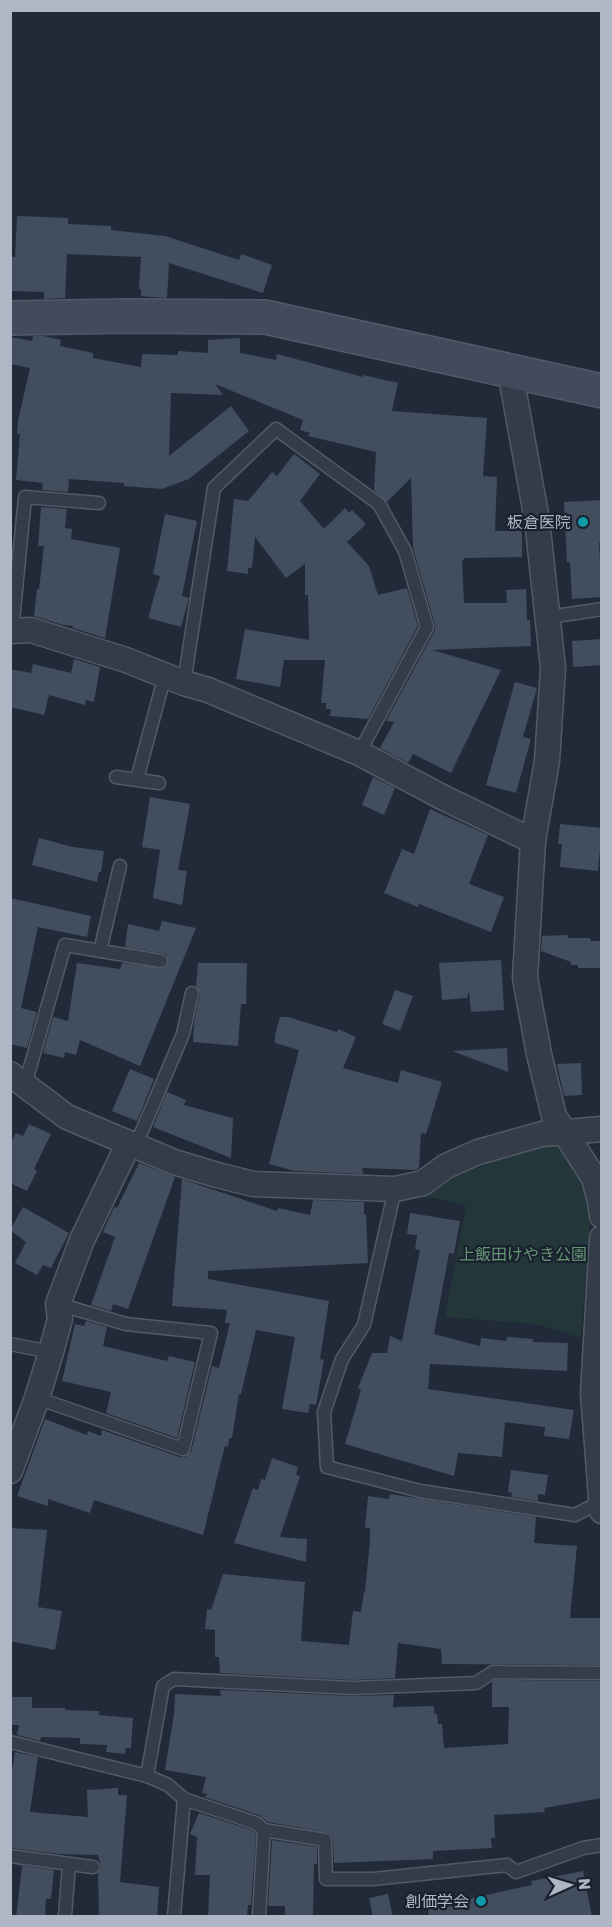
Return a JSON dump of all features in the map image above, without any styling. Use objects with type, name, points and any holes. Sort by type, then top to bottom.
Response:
[{"type":"street","points":[[10,318],[264,317],[602,391]]},
{"type":"street","points":[[510,371],[537,520],[554,668],[547,761],[533,841],[525,978],[539,1054],[554,1116],[594,1178],[602,1216]]},
{"type":"street","points":[[11,631],[32,630],[126,660],[175,680],[208,690],[359,753],[533,841]]},
{"type":"street","points":[[18,1080],[67,1117],[174,1162],[253,1184],[395,1189],[423,1182],[446,1166],[478,1152],[542,1134],[602,1129]]},
{"type":"street","points":[[10,1471],[37,1398],[60,1319],[58,1304],[82,1240],[133,1144]]},
{"type":"street","points":[[601,1506],[593,1394],[602,1238]]},
{"type":"lane","points":[[137,779],[175,680],[214,488],[276,429],[379,504],[405,551],[427,627],[359,753]]},
{"type":"lane","points":[[11,631],[26,497],[99,503]]},
{"type":"lane","points":[[549,617],[602,609]]},
{"type":"lane","points":[[116,777],[159,783]]},
{"type":"lane","points":[[99,951],[120,866]]},
{"type":"lane","points":[[18,1080],[64,945],[161,962]]},
{"type":"lane","points":[[133,1144],[183,1034],[192,993]]},
{"type":"lane","points":[[395,1189],[364,1325],[342,1359],[324,1412],[327,1467],[420,1491],[575,1515],[601,1506]]},
{"type":"lane","points":[[37,1398],[183,1449],[211,1333],[126,1324],[58,1304]]},
{"type":"lane","points":[[10,1344],[51,1352]]},
{"type":"lane","points":[[147,1776],[163,1686],[174,1679],[353,1688],[476,1683],[493,1672],[602,1673]]},
{"type":"lane","points":[[10,1742],[147,1776],[168,1785],[184,1799],[256,1823],[264,1830],[325,1840],[326,1879],[373,1879],[507,1865],[516,1872],[583,1848],[602,1845]]},
{"type":"lane","points":[[174,1917],[184,1799]]},
{"type":"lane","points":[[259,1917],[264,1830]]},
{"type":"lane","points":[[10,1856],[93,1867]]},
{"type":"lane","points":[[65,1917],[69,1864]]},
{"type":"green space","name":"上飯田けやき公園","points":[[556,1137],[585,1187],[590,1220],[581,1338],[536,1324],[445,1317],[466,1206],[435,1198],[404,1196],[468,1162]]},
{"type":"building","points":[[17,216],[68,218],[68,224],[111,226],[111,230],[165,236],[239,260],[241,254],[272,265],[263,293],[169,263],[167,298],[165,298],[141,296],[141,289],[139,289],[141,257],[67,254],[65,298],[44,299],[44,292],[10,291],[10,257],[15,257]]},
{"type":"building","points":[[33,336],[61,340],[60,346],[93,353],[93,358],[141,367],[142,354],[178,355],[178,351],[208,353],[208,340],[240,338],[240,353],[276,360],[277,354],[363,377],[363,375],[398,383],[392,411],[487,418],[483,476],[497,477],[495,531],[522,531],[522,557],[464,558],[462,560],[464,603],[507,603],[506,590],[526,589],[531,646],[432,650],[501,670],[451,773],[413,754],[408,763],[380,748],[394,722],[386,721],[435,630],[413,548],[411,478],[387,502],[374,490],[376,452],[308,436],[310,433],[300,430],[303,420],[215,384],[223,395],[171,393],[169,456],[231,406],[249,431],[189,479],[162,489],[124,486],[124,483],[69,479],[68,492],[42,490],[43,483],[16,480],[20,434],[17,434],[18,421],[30,368],[10,364],[10,337],[32,341]]},
{"type":"building","points":[[294,454],[320,474],[300,501],[324,529],[345,508],[349,513],[352,510],[366,524],[347,542],[369,566],[378,595],[407,588],[418,626],[368,719],[330,716],[331,709],[326,709],[326,703],[321,703],[325,660],[284,660],[280,687],[236,679],[245,629],[309,640],[305,564],[286,578],[255,537],[252,568],[248,568],[248,574],[227,571],[234,499],[248,501],[272,472],[277,476]]},
{"type":"building","points":[[602,500],[602,542],[599,543],[602,597],[572,599],[570,562],[567,562],[564,502]]},
{"type":"building","points":[[41,507],[67,509],[65,528],[72,529],[71,539],[120,548],[105,638],[73,628],[73,626],[34,616],[44,546],[38,546]]},
{"type":"building","points":[[165,514],[197,521],[182,596],[189,598],[181,627],[148,618],[160,576],[153,574]]},
{"type":"building","points":[[602,639],[602,665],[573,667],[572,641]]},
{"type":"building","points":[[74,659],[100,667],[94,702],[86,700],[85,705],[49,695],[44,715],[10,707],[10,669],[31,673],[33,664],[71,673]]},
{"type":"building","points":[[515,682],[537,688],[523,737],[531,739],[516,793],[486,785]]},
{"type":"building","points":[[373,777],[395,788],[384,815],[362,805]]},
{"type":"building","points":[[150,797],[190,804],[178,870],[187,871],[182,905],[153,898],[160,850],[142,847]]},
{"type":"building","points":[[430,809],[488,835],[469,884],[504,897],[491,932],[384,893],[402,849],[414,854]]},
{"type":"building","points":[[560,824],[602,828],[598,871],[560,867],[562,844],[558,844]]},
{"type":"building","points":[[39,838],[73,847],[104,851],[97,882],[32,865]]},
{"type":"building","points":[[10,898],[91,916],[87,937],[38,927],[21,1008],[37,1012],[27,1048],[10,1044]]},
{"type":"building","points":[[162,921],[196,928],[140,1066],[80,1040],[76,1055],[65,1052],[64,1058],[43,1053],[53,1017],[68,1021],[77,963],[120,969],[122,963],[164,968],[169,962],[166,954],[125,947],[128,924],[159,931]]},
{"type":"building","points":[[568,935],[568,938],[590,938],[591,941],[601,941],[601,968],[578,968],[578,965],[571,965],[571,962],[541,951],[542,936]]},
{"type":"building","points":[[501,960],[504,1010],[471,1012],[469,991],[467,998],[442,1000],[439,963]]},
{"type":"building","points":[[198,963],[247,963],[246,1004],[241,1004],[238,1046],[193,1042],[194,1022],[200,994],[196,986]]},
{"type":"building","points":[[395,990],[413,996],[400,1031],[382,1024]]},
{"type":"building","points":[[280,1017],[288,1017],[337,1032],[338,1029],[356,1037],[343,1068],[398,1083],[401,1070],[442,1082],[426,1134],[421,1133],[419,1168],[416,1170],[362,1168],[363,1174],[295,1171],[269,1164],[299,1050],[275,1043]]},
{"type":"building","points":[[507,1048],[508,1072],[452,1051]]},
{"type":"building","points":[[581,1063],[582,1095],[564,1096],[557,1064]]},
{"type":"building","points":[[130,1069],[154,1079],[137,1121],[112,1111]]},
{"type":"building","points":[[167,1092],[186,1100],[184,1105],[233,1118],[231,1158],[153,1127]]},
{"type":"building","points":[[29,1124],[51,1134],[34,1169],[37,1171],[27,1191],[10,1183],[10,1144],[16,1133],[23,1136]]},
{"type":"building","points":[[139,1163],[175,1177],[128,1309],[113,1304],[111,1311],[91,1305],[115,1237],[103,1232],[114,1207],[117,1208]]},
{"type":"building","points":[[182,1179],[277,1211],[278,1208],[310,1215],[313,1200],[364,1202],[368,1263],[208,1271],[208,1279],[329,1301],[320,1359],[324,1360],[316,1405],[310,1404],[308,1413],[282,1409],[295,1337],[256,1330],[241,1394],[239,1394],[232,1438],[229,1438],[228,1447],[225,1446],[203,1535],[94,1500],[90,1513],[48,1499],[48,1506],[17,1496],[45,1419],[87,1435],[88,1431],[101,1436],[102,1430],[180,1457],[185,1457],[191,1452],[212,1366],[219,1368],[230,1323],[225,1323],[227,1310],[172,1306]]},
{"type":"building","points":[[23,1207],[69,1233],[51,1268],[43,1265],[37,1275],[15,1263],[26,1242],[10,1230]]},
{"type":"building","points":[[410,1213],[460,1221],[454,1254],[449,1253],[434,1334],[480,1346],[481,1338],[506,1341],[507,1337],[533,1339],[533,1342],[568,1343],[567,1371],[430,1364],[428,1389],[574,1410],[569,1439],[544,1436],[545,1427],[505,1422],[502,1457],[458,1453],[454,1476],[345,1444],[361,1390],[358,1388],[372,1353],[387,1353],[390,1336],[402,1341],[420,1250],[415,1249],[417,1235],[407,1234]]},
{"type":"building","points":[[86,1321],[107,1327],[103,1346],[167,1361],[169,1356],[195,1362],[177,1438],[106,1413],[111,1392],[62,1381],[75,1324],[84,1326]]},
{"type":"building","points":[[272,1458],[298,1467],[296,1475],[300,1476],[280,1537],[307,1539],[306,1562],[234,1543],[253,1488],[258,1490],[261,1479],[265,1480]]},
{"type":"building","points":[[511,1470],[548,1475],[545,1495],[538,1494],[538,1501],[511,1497],[512,1493],[508,1492]]},
{"type":"building","points":[[390,1494],[536,1517],[534,1543],[577,1546],[570,1618],[602,1618],[602,1665],[442,1664],[441,1649],[398,1643],[395,1678],[353,1680],[220,1673],[219,1657],[215,1657],[215,1630],[205,1629],[207,1609],[211,1610],[223,1574],[305,1582],[301,1641],[349,1645],[353,1611],[361,1612],[365,1592],[370,1540],[370,1528],[365,1528],[368,1496],[389,1499]]},
{"type":"building","points":[[10,1528],[47,1530],[38,1607],[62,1611],[55,1650],[10,1641]]},
{"type":"building","points":[[495,1680],[602,1681],[602,1798],[544,1808],[545,1812],[494,1815],[495,1838],[491,1838],[492,1848],[433,1851],[433,1859],[334,1863],[333,1839],[329,1833],[268,1822],[259,1815],[205,1797],[207,1794],[202,1793],[206,1777],[165,1770],[175,1694],[221,1696],[220,1690],[353,1696],[394,1695],[393,1707],[434,1706],[438,1724],[442,1724],[444,1748],[508,1744],[509,1707],[492,1707],[492,1682]]},
{"type":"building","points":[[10,1697],[32,1697],[32,1708],[99,1711],[99,1715],[133,1718],[131,1748],[126,1748],[125,1754],[106,1752],[107,1745],[80,1744],[80,1738],[41,1737],[40,1741],[17,1735],[19,1725],[10,1725]]},
{"type":"building","points":[[15,1752],[38,1757],[30,1812],[88,1817],[87,1790],[118,1788],[118,1795],[127,1795],[120,1882],[159,1887],[157,1917],[99,1917],[98,1873],[101,1868],[98,1855],[58,1854],[10,1848],[10,1784]]},
{"type":"building","points":[[199,1813],[252,1830],[256,1834],[251,1905],[248,1905],[247,1917],[208,1917],[210,1875],[195,1875],[197,1837],[190,1834]]},
{"type":"building","points":[[272,1840],[317,1847],[317,1864],[314,1864],[313,1917],[285,1917],[285,1906],[268,1906]]},
{"type":"building","points":[[10,1864],[54,1870],[51,1899],[46,1899],[45,1917],[16,1917],[22,1866]]},
{"type":"building","points":[[583,1871],[592,1917],[429,1917],[428,1908],[532,1885],[531,1881]]},
{"type":"building","points":[[388,1894],[393,1917],[373,1917],[369,1898]]},
{"type":"place","name":"板倉医院","points":[[583,522]]},
{"type":"place","name":"創価学会","points":[[481,1901]]}]
